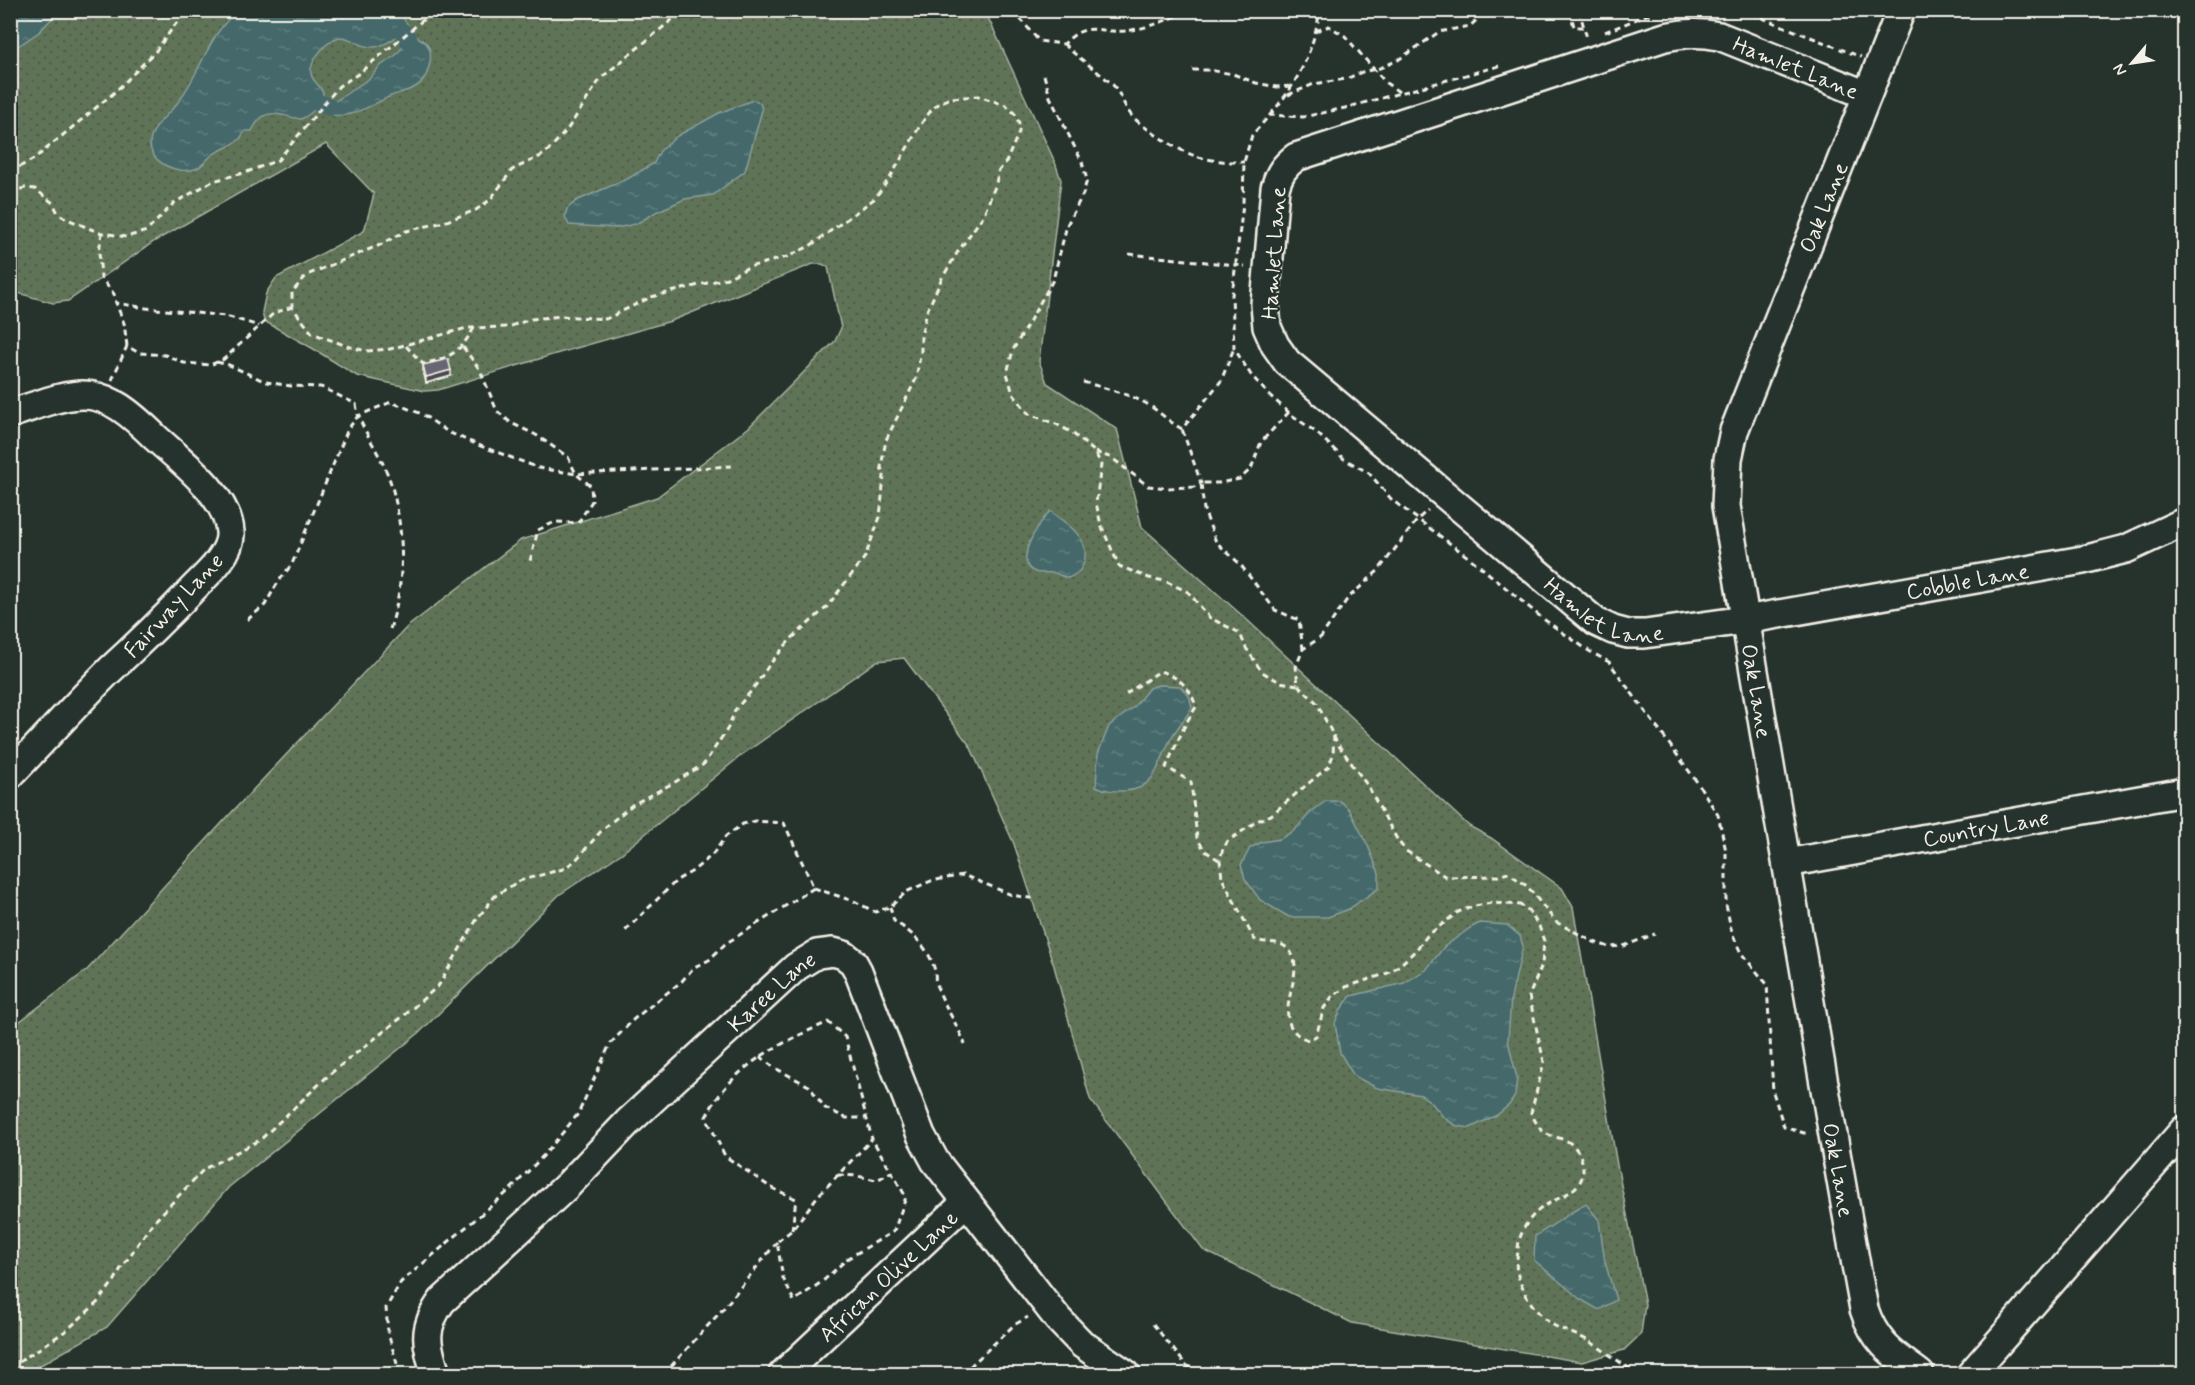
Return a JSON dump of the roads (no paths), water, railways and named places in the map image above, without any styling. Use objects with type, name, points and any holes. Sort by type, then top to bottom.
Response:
[{"type":"street","name":"Oak Lane","points":[[1901,10],[1734,431],[1726,478],[1726,506],[1831,1132],[1864,1309],[1870,1326],[1880,1342],[1920,1374]]},
{"type":"street","name":"Hamlet Lane","points":[[1745,620],[1645,634],[1612,630],[1596,622],[1287,362],[1275,345],[1267,327],[1265,304],[1275,188],[1280,173],[1296,158],[1665,37],[1702,32],[1719,36],[1867,95]]},
{"type":"street","name":"Fairway Lane","points":[[10,414],[69,395],[83,394],[106,398],[142,424],[213,493],[225,514],[231,535],[225,552],[218,562],[164,619],[89,691],[10,775]]},
{"type":"street","name":"Cobble Lane","points":[[1745,620],[2083,560],[2126,549],[2184,522]]},
{"type":"street","name":"Country Lane","points":[[1787,863],[2184,792]]},
{"type":"street","name":"Karee Lane","points":[[436,1374],[429,1352],[428,1331],[432,1315],[442,1301],[568,1185],[628,1122],[742,1019],[782,979],[816,954],[833,951],[853,962],[873,1007],[921,1135],[935,1161],[1047,1306],[1082,1344],[1126,1374]]},
{"type":"street","points":[[1971,1374],[2184,1130]]},
{"type":"street","name":"African Olive Lane","points":[[783,1374],[966,1202]]},
{"type":"water","points":[[11,10],[59,11],[39,32],[11,51]]},
{"type":"water","points":[[237,11],[398,11],[409,26],[383,45],[367,46],[339,37],[326,45],[311,69],[312,78],[321,89],[323,98],[317,107],[305,117],[301,119],[279,114],[267,115],[262,117],[252,131],[245,131],[240,139],[212,155],[197,168],[181,170],[166,166],[151,150],[153,132],[184,94],[218,32]]},
{"type":"water","points":[[416,36],[427,44],[430,54],[427,73],[421,83],[350,114],[341,116],[326,112],[331,104],[370,78],[379,67]]},
{"type":"water","points":[[753,100],[760,103],[762,110],[745,171],[713,195],[685,199],[636,224],[616,228],[569,225],[565,217],[567,209],[576,201],[629,178],[654,163],[660,151],[677,136],[719,113]]},
{"type":"water","points":[[1050,511],[1074,530],[1085,550],[1083,565],[1077,573],[1068,578],[1054,573],[1035,572],[1028,567],[1026,560],[1030,542]]},
{"type":"water","points":[[1158,685],[1180,686],[1189,696],[1192,707],[1168,744],[1156,772],[1144,785],[1135,790],[1113,791],[1096,786],[1098,754],[1109,726],[1134,707],[1149,688]]},
{"type":"water","points":[[1326,801],[1340,801],[1349,809],[1379,873],[1379,888],[1349,909],[1328,917],[1289,917],[1260,900],[1245,879],[1241,865],[1250,848],[1262,842],[1280,839],[1295,830],[1311,812]]},
{"type":"water","points":[[1480,923],[1507,925],[1520,936],[1523,946],[1511,998],[1508,1041],[1517,1078],[1515,1096],[1509,1105],[1497,1115],[1470,1128],[1457,1126],[1444,1118],[1431,1102],[1421,1095],[1377,1088],[1354,1076],[1340,1053],[1335,1023],[1341,1009],[1351,996],[1404,983],[1426,970],[1444,947]]},
{"type":"water","points":[[1586,1204],[1599,1220],[1605,1262],[1616,1300],[1599,1310],[1580,1299],[1534,1260],[1535,1236]]},
{"type":"waterway","points":[[403,32],[409,40]]},
{"type":"waterway","points":[[319,103],[329,107]]}]
